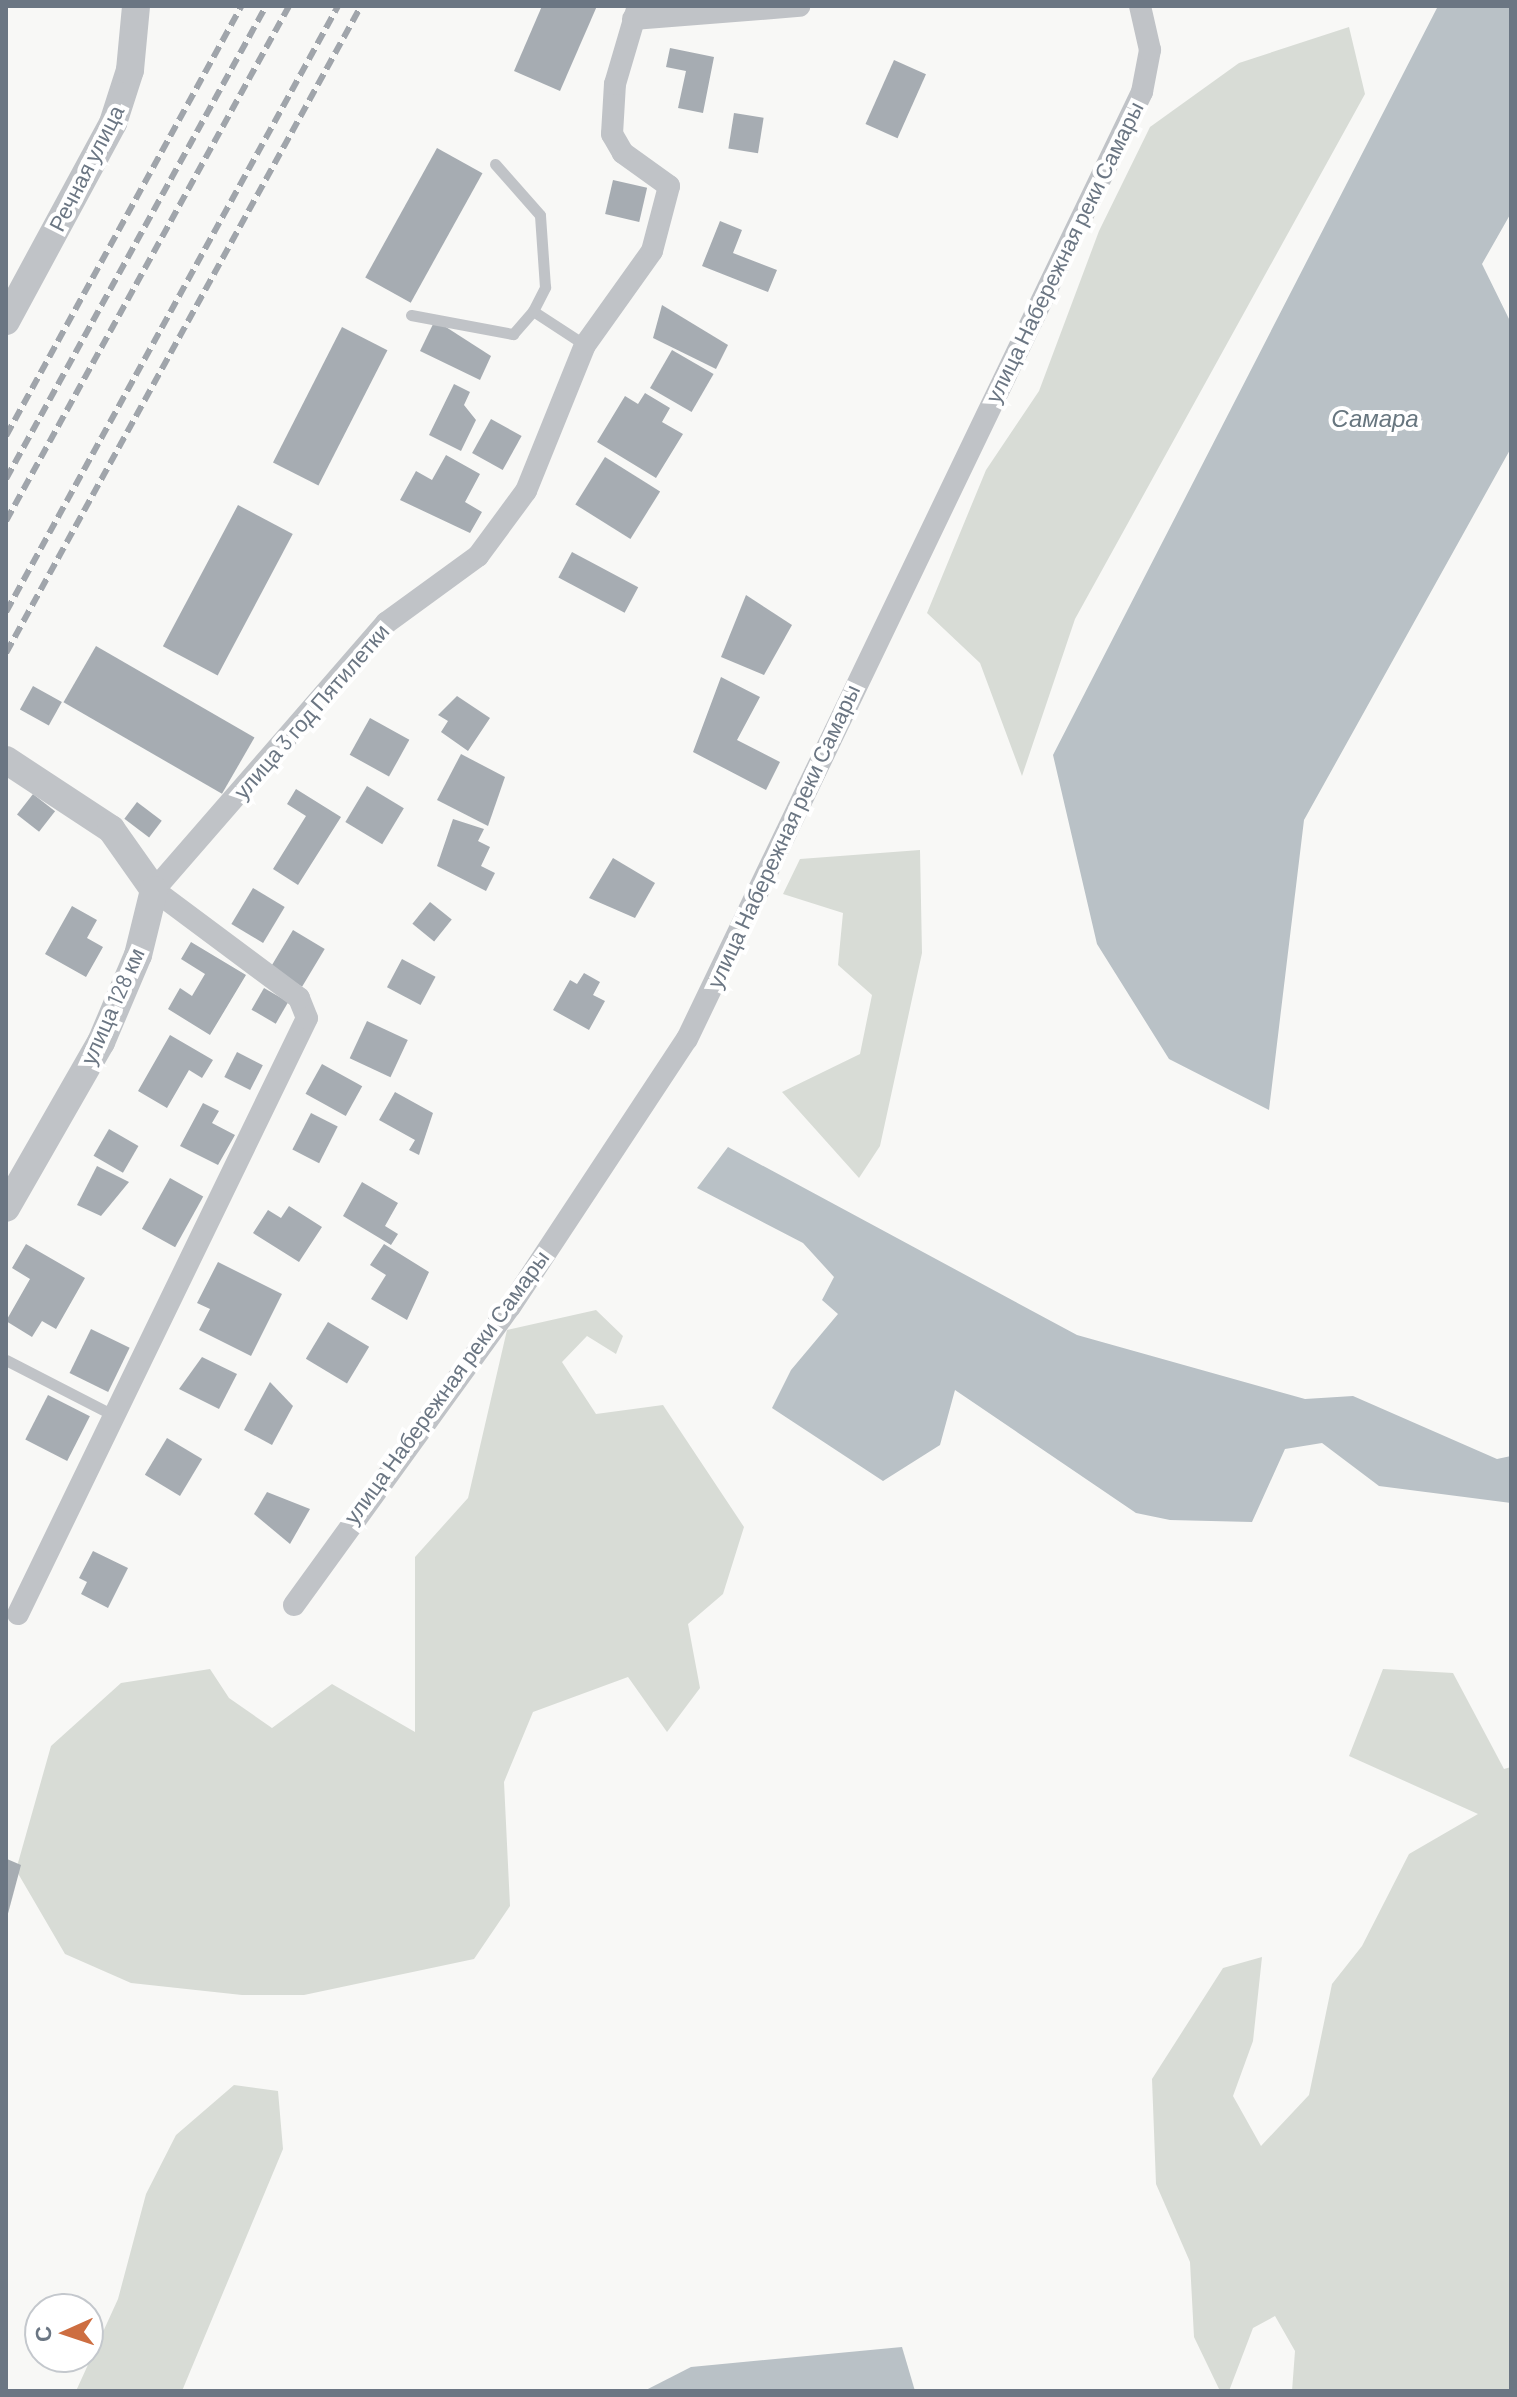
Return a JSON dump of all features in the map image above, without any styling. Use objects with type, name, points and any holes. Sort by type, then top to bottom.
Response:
[{"type":"street","name":"Речная улица","points":[[6,321],[113,123],[130,70],[136,6]]},
{"type":"street","points":[[640,10],[799,6]]},
{"type":"street","name":"улица Набережная реки Самары","points":[[294,1605],[510,1307],[687,1039],[1142,92],[1150,50],[1140,6]]},
{"type":"street","name":"улица 3 год Пятилетки","points":[[154,890],[386,623],[478,556],[526,491],[585,345],[652,251],[669,186],[623,153],[612,134],[615,84],[640,10]]},
{"type":"street","points":[[6,760],[111,829],[154,890],[299,998],[307,1018],[117,1417],[18,1614]]},
{"type":"street","name":"улица 128 км","points":[[6,1208],[101,1042],[138,955],[154,890]]},
{"type":"lane","points":[[411,315],[513,334],[533,311],[545,287],[540,215],[495,164]]},
{"type":"lane","points":[[533,311],[585,345]]},
{"type":"lane","points":[[6,1360],[117,1417]]},
{"type":"shaded area","points":[[1349,27],[1365,94],[1075,619],[1022,776],[980,663],[927,613],[986,470],[1039,391],[1099,231],[1150,127],[1239,63]]},
{"type":"shaded area","points":[[920,850],[922,953],[880,1146],[859,1178],[782,1092],[860,1054],[872,995],[838,965],[843,913],[783,894],[800,859]]},
{"type":"shaded area","points":[[596,1310],[623,1336],[616,1354],[587,1336],[562,1362],[596,1414],[663,1405],[744,1527],[723,1594],[688,1624],[700,1688],[667,1732],[628,1677],[533,1712],[504,1782],[510,1906],[474,1959],[304,1995],[242,1995],[131,1983],[65,1954],[16,1870],[51,1746],[121,1683],[210,1669],[229,1698],[272,1728],[332,1684],[415,1732],[415,1557],[468,1498],[507,1330]]},
{"type":"shaded area","points":[[1383,1669],[1453,1673],[1504,1769],[1511,1767],[1511,2391],[1292,2391],[1295,2351],[1275,2316],[1253,2328],[1229,2391],[1220,2391],[1194,2337],[1190,2262],[1156,2184],[1152,2079],[1223,1968],[1262,1957],[1253,2041],[1233,2096],[1261,2146],[1309,2095],[1332,1984],[1362,1946],[1409,1854],[1478,1814],[1349,1756]]},
{"type":"shaded area","points":[[234,2085],[278,2091],[283,2149],[182,2391],[76,2391],[84,2373],[104,2373],[104,2330],[118,2299],[146,2194],[176,2135]]},
{"type":"water","name":"Самара","points":[[1438,6],[1511,6],[1511,213],[1482,264],[1511,323],[1511,448],[1304,820],[1269,1110],[1169,1059],[1097,944],[1053,755]]},
{"type":"water","points":[[728,1147],[1077,1335],[1305,1399],[1353,1396],[1497,1459],[1511,1456],[1511,1503],[1379,1486],[1322,1443],[1285,1449],[1252,1522],[1170,1520],[1136,1513],[955,1390],[940,1445],[883,1481],[772,1408],[791,1370],[838,1314],[822,1300],[834,1277],[803,1243],[697,1188]]},
{"type":"water","points":[[902,2347],[915,2391],[644,2391],[691,2367]]},
{"type":"building","points":[[542,6],[597,6],[560,91],[514,71]]},
{"type":"building","points":[[670,48],[714,57],[703,113],[678,108],[686,71],[666,67]]},
{"type":"building","points":[[894,60],[926,74],[898,138],[866,124]]},
{"type":"building","points":[[734,113],[764,118],[758,153],[728,149]]},
{"type":"building","points":[[437,148],[482,173],[411,303],[365,277]]},
{"type":"building","points":[[613,180],[647,188],[639,222],[605,214]]},
{"type":"building","points":[[720,221],[742,230],[733,253],[777,270],[768,292],[702,266]]},
{"type":"building","points":[[662,305],[728,345],[716,369],[653,338]]},
{"type":"building","points":[[435,320],[491,356],[480,380],[420,351]]},
{"type":"building","points":[[342,327],[387,350],[318,486],[273,462]]},
{"type":"building","points":[[672,350],[714,374],[692,412],[650,388]]},
{"type":"building","points":[[454,384],[470,392],[464,405],[476,420],[461,451],[429,435]]},
{"type":"building","points":[[645,393],[670,408],[662,422],[683,434],[656,478],[597,442],[625,396],[638,404]]},
{"type":"building","points":[[491,419],[522,436],[503,470],[472,453]]},
{"type":"building","points":[[446,455],[480,474],[465,502],[482,512],[470,533],[400,500],[416,471],[432,480]]},
{"type":"building","points":[[605,457],[660,491],[630,539],[575,504]]},
{"type":"building","points":[[238,505],[293,534],[218,675],[163,646]]},
{"type":"building","points":[[572,552],[638,587],[625,613],[558,578]]},
{"type":"building","points":[[746,595],[792,625],[764,675],[721,657]]},
{"type":"building","points":[[96,646],[254,738],[222,794],[64,702]]},
{"type":"building","points":[[721,677],[760,697],[737,740],[780,762],[766,790],[693,752]]},
{"type":"building","points":[[33,686],[62,702],[49,726],[20,710]]},
{"type":"building","points":[[457,696],[490,718],[468,751],[441,732],[448,721],[438,715]]},
{"type":"building","points":[[370,718],[409,740],[389,777],[350,755]]},
{"type":"building","points":[[461,754],[505,777],[488,826],[437,800]]},
{"type":"building","points":[[367,786],[404,808],[382,844],[345,822]]},
{"type":"building","points":[[296,789],[341,817],[298,885],[273,869],[306,816],[287,804]]},
{"type":"building","points":[[33,794],[55,811],[39,832],[17,814]]},
{"type":"building","points":[[137,802],[162,821],[149,837],[124,819]]},
{"type":"building","points":[[453,819],[484,829],[478,841],[490,847],[481,866],[495,873],[486,891],[437,866]]},
{"type":"building","points":[[613,858],[655,883],[635,918],[589,898]]},
{"type":"building","points":[[253,888],[285,907],[263,943],[231,924]]},
{"type":"building","points":[[430,902],[452,920],[434,941],[412,924]]},
{"type":"building","points":[[72,906],[97,920],[87,938],[103,947],[86,977],[45,954]]},
{"type":"building","points":[[293,930],[325,949],[302,987],[270,968]]},
{"type":"building","points":[[191,942],[246,975],[210,1035],[168,1009],[180,988],[192,996],[205,974],[181,959]]},
{"type":"building","points":[[402,959],[436,977],[421,1005],[387,987]]},
{"type":"building","points":[[584,973],[600,982],[593,995],[605,1001],[589,1030],[553,1010],[570,980],[577,984]]},
{"type":"building","points":[[264,988],[288,1002],[276,1024],[252,1010]]},
{"type":"building","points":[[367,1021],[408,1040],[390,1077],[350,1058]]},
{"type":"building","points":[[170,1035],[213,1060],[202,1078],[189,1070],[167,1108],[138,1091]]},
{"type":"building","points":[[237,1052],[263,1065],[250,1090],[224,1077]]},
{"type":"building","points":[[322,1064],[362,1086],[346,1116],[306,1094]]},
{"type":"building","points":[[395,1092],[433,1113],[419,1155],[409,1150],[415,1140],[379,1120]]},
{"type":"building","points":[[203,1103],[219,1111],[212,1123],[235,1135],[218,1165],[180,1146]]},
{"type":"building","points":[[311,1113],[338,1127],[319,1163],[292,1150]]},
{"type":"building","points":[[109,1129],[138,1146],[123,1173],[94,1156]]},
{"type":"building","points":[[97,1166],[129,1182],[101,1216],[77,1205]]},
{"type":"building","points":[[170,1178],[203,1196],[175,1247],[142,1229]]},
{"type":"building","points":[[362,1182],[398,1203],[385,1226],[398,1234],[391,1245],[343,1216]]},
{"type":"building","points":[[289,1206],[322,1227],[299,1262],[253,1233],[268,1210],[281,1218]]},
{"type":"building","points":[[26,1244],[85,1278],[56,1329],[42,1321],[32,1337],[6,1321],[30,1279],[12,1268]]},
{"type":"building","points":[[384,1244],[429,1272],[407,1320],[371,1299],[386,1275],[370,1265]]},
{"type":"building","points":[[218,1262],[282,1294],[251,1356],[199,1330],[210,1309],[197,1303]]},
{"type":"building","points":[[328,1322],[369,1347],[347,1384],[306,1359]]},
{"type":"building","points":[[91,1329],[130,1348],[108,1392],[70,1373]]},
{"type":"building","points":[[202,1357],[237,1374],[219,1409],[179,1389]]},
{"type":"building","points":[[270,1382],[293,1406],[272,1445],[244,1430]]},
{"type":"building","points":[[48,1395],[90,1416],[67,1461],[25,1440]]},
{"type":"building","points":[[167,1438],[202,1459],[180,1496],[145,1475]]},
{"type":"building","points":[[267,1492],[310,1509],[290,1544],[254,1514]]},
{"type":"building","points":[[93,1551],[128,1568],[108,1608],[81,1594],[87,1582],[79,1578]]},
{"type":"building","points":[[7,1859],[21,1865],[6,1921],[6,1862]]},
{"type":"railway","points":[[6,436],[241,6]]},
{"type":"railway","points":[[6,479],[266,6]]},
{"type":"railway","points":[[6,521],[289,6]]},
{"type":"railway","points":[[6,612],[338,6]]},
{"type":"railway","points":[[6,653],[361,6]]}]
